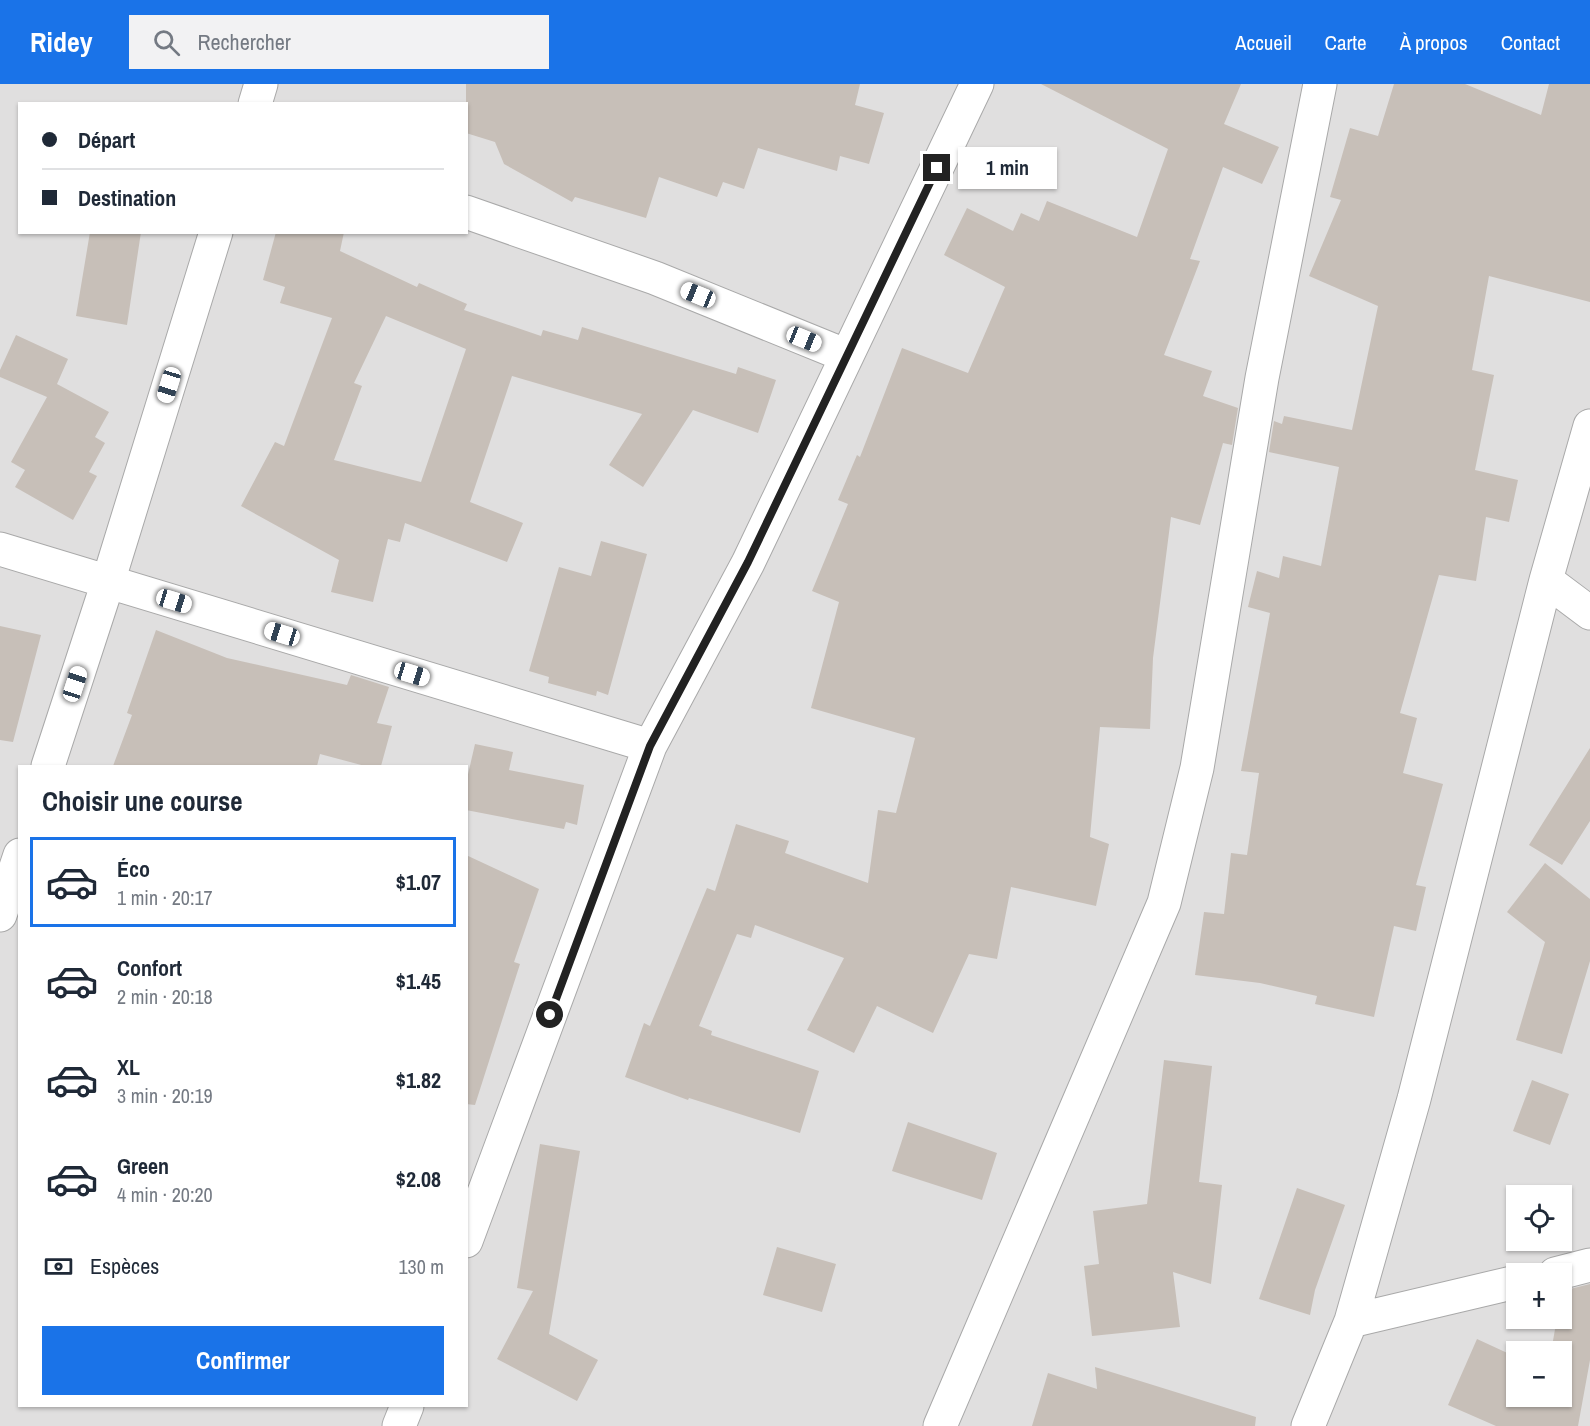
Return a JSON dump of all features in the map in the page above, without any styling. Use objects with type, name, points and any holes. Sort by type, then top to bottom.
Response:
[{"type":"street","points":[[256,102],[261,84]]},
{"type":"street","points":[[468,1236],[650,746],[748,562],[977,84]]},
{"type":"street","points":[[940,1426],[1164,903],[1197,768],[1262,378],[1320,84]]},
{"type":"street","points":[[468,213],[655,278],[847,356]]},
{"type":"street","points":[[48,765],[108,582],[215,234]]},
{"type":"street","points":[[1308,1426],[1351,1321],[1414,1099],[1546,580],[1590,426]]},
{"type":"street","points":[[0,549],[650,746]]},
{"type":"street","points":[[1546,580],[1590,613]]},
{"type":"street","points":[[0,915],[18,861]]},
{"type":"street","points":[[1572,1270],[1590,1265]]},
{"type":"street","points":[[1351,1321],[1506,1284]]},
{"type":"street","points":[[399,1426],[407,1407]]},
{"type":"shaded area","points":[[0,84],[1590,84],[1590,1426],[0,1426]]},
{"type":"building","points":[[466,84],[860,84],[855,105],[884,113],[869,164],[840,156],[837,171],[758,148],[744,189],[723,182],[717,197],[659,177],[646,218],[575,197],[572,202],[504,164],[495,142],[468,134],[468,102],[466,102]]},
{"type":"building","points":[[1041,84],[1241,84],[1224,124],[1279,147],[1262,184],[1223,167],[1190,259],[1200,261],[1164,355],[1212,371],[1203,396],[1238,408],[1232,445],[1223,443],[1200,525],[1171,517],[1153,658],[1150,729],[1100,727],[1090,837],[1109,844],[1096,906],[1011,887],[997,959],[969,954],[933,1033],[877,1006],[854,1053],[807,1030],[844,958],[755,925],[751,938],[737,934],[699,1026],[712,1031],[711,1035],[819,1071],[800,1133],[689,1098],[688,1100],[625,1077],[644,1023],[650,1026],[707,888],[715,891],[736,824],[789,841],[785,853],[868,883],[878,810],[896,813],[915,738],[811,708],[839,602],[812,591],[848,504],[838,500],[857,455],[860,457],[902,348],[968,373],[1005,287],[944,255],[967,208],[1013,231],[1021,213],[1039,221],[1047,201],[1137,237],[1168,149]]},
{"type":"building","points":[[1394,84],[1465,84],[1541,115],[1549,84],[1590,84],[1590,302],[1489,276],[1472,370],[1494,375],[1475,470],[1518,480],[1509,522],[1486,517],[1476,581],[1439,575],[1400,713],[1417,718],[1403,773],[1443,784],[1416,885],[1426,887],[1416,931],[1394,926],[1374,1017],[1315,1004],[1317,996],[1260,983],[1195,975],[1204,912],[1224,914],[1231,853],[1247,855],[1259,773],[1241,771],[1270,613],[1248,607],[1257,571],[1279,578],[1283,556],[1321,566],[1339,467],[1269,452],[1274,421],[1282,424],[1284,416],[1352,430],[1378,306],[1309,276],[1341,200],[1330,197],[1350,128],[1378,136]]},
{"type":"building","points":[[90,234],[141,234],[127,325],[76,316]]},
{"type":"building","points":[[275,234],[344,234],[340,251],[417,287],[419,283],[467,304],[464,310],[541,336],[543,330],[578,340],[582,327],[736,374],[738,367],[776,380],[758,433],[693,410],[643,487],[609,465],[642,414],[512,376],[470,502],[523,523],[507,562],[405,523],[400,542],[388,539],[373,602],[331,592],[339,560],[241,506],[275,442],[284,446],[332,318],[280,303],[285,287],[263,280]],"holes":[[[386,316],[466,349],[421,482],[334,460],[362,386],[354,383]]]},
{"type":"building","points":[[16,335],[68,359],[57,384],[109,412],[95,437],[105,443],[89,472],[97,476],[73,520],[15,487],[25,470],[11,462],[47,397],[0,377],[0,370]]},
{"type":"building","points":[[601,541],[647,554],[608,695],[597,691],[596,696],[548,683],[549,677],[529,671],[559,567],[591,576]]},
{"type":"building","points":[[0,626],[41,635],[13,742],[0,740]]},
{"type":"building","points":[[156,630],[227,658],[347,685],[351,675],[389,687],[377,723],[392,726],[381,765],[361,765],[320,754],[317,765],[113,765],[132,715],[127,713]]},
{"type":"building","points":[[475,744],[513,752],[509,770],[584,785],[577,825],[566,822],[564,829],[468,810],[468,774]]},
{"type":"building","points":[[1590,748],[1590,821],[1562,865],[1529,845]]},
{"type":"building","points":[[468,856],[539,889],[514,962],[520,964],[475,1105],[468,1104]]},
{"type":"building","points":[[1545,863],[1590,899],[1590,961],[1562,1054],[1516,1040],[1545,942],[1507,912]]},
{"type":"building","points":[[1164,1060],[1212,1066],[1199,1182],[1222,1185],[1211,1284],[1173,1272],[1180,1327],[1092,1336],[1084,1266],[1099,1264],[1093,1211],[1147,1204]]},
{"type":"building","points":[[1532,1080],[1569,1094],[1550,1145],[1513,1131]]},
{"type":"building","points":[[908,1122],[997,1153],[982,1200],[892,1171]]},
{"type":"building","points":[[540,1144],[580,1151],[549,1334],[598,1360],[577,1401],[497,1359],[533,1291],[517,1288]]},
{"type":"building","points":[[1297,1188],[1345,1205],[1315,1290],[1310,1315],[1259,1299]]},
{"type":"building","points":[[777,1247],[836,1264],[822,1312],[763,1295]]},
{"type":"building","points":[[1590,1284],[1590,1360],[1578,1426],[1496,1426],[1448,1405],[1477,1339],[1506,1352],[1506,1407],[1572,1407],[1572,1341],[1553,1341],[1555,1329],[1572,1329],[1572,1288]]},
{"type":"building","points":[[1095,1367],[1256,1417],[1255,1426],[1032,1426],[1048,1373],[1097,1389]]},
{"type":"route","points":[[550,1015],[650,746],[748,562],[937,168]]}]
